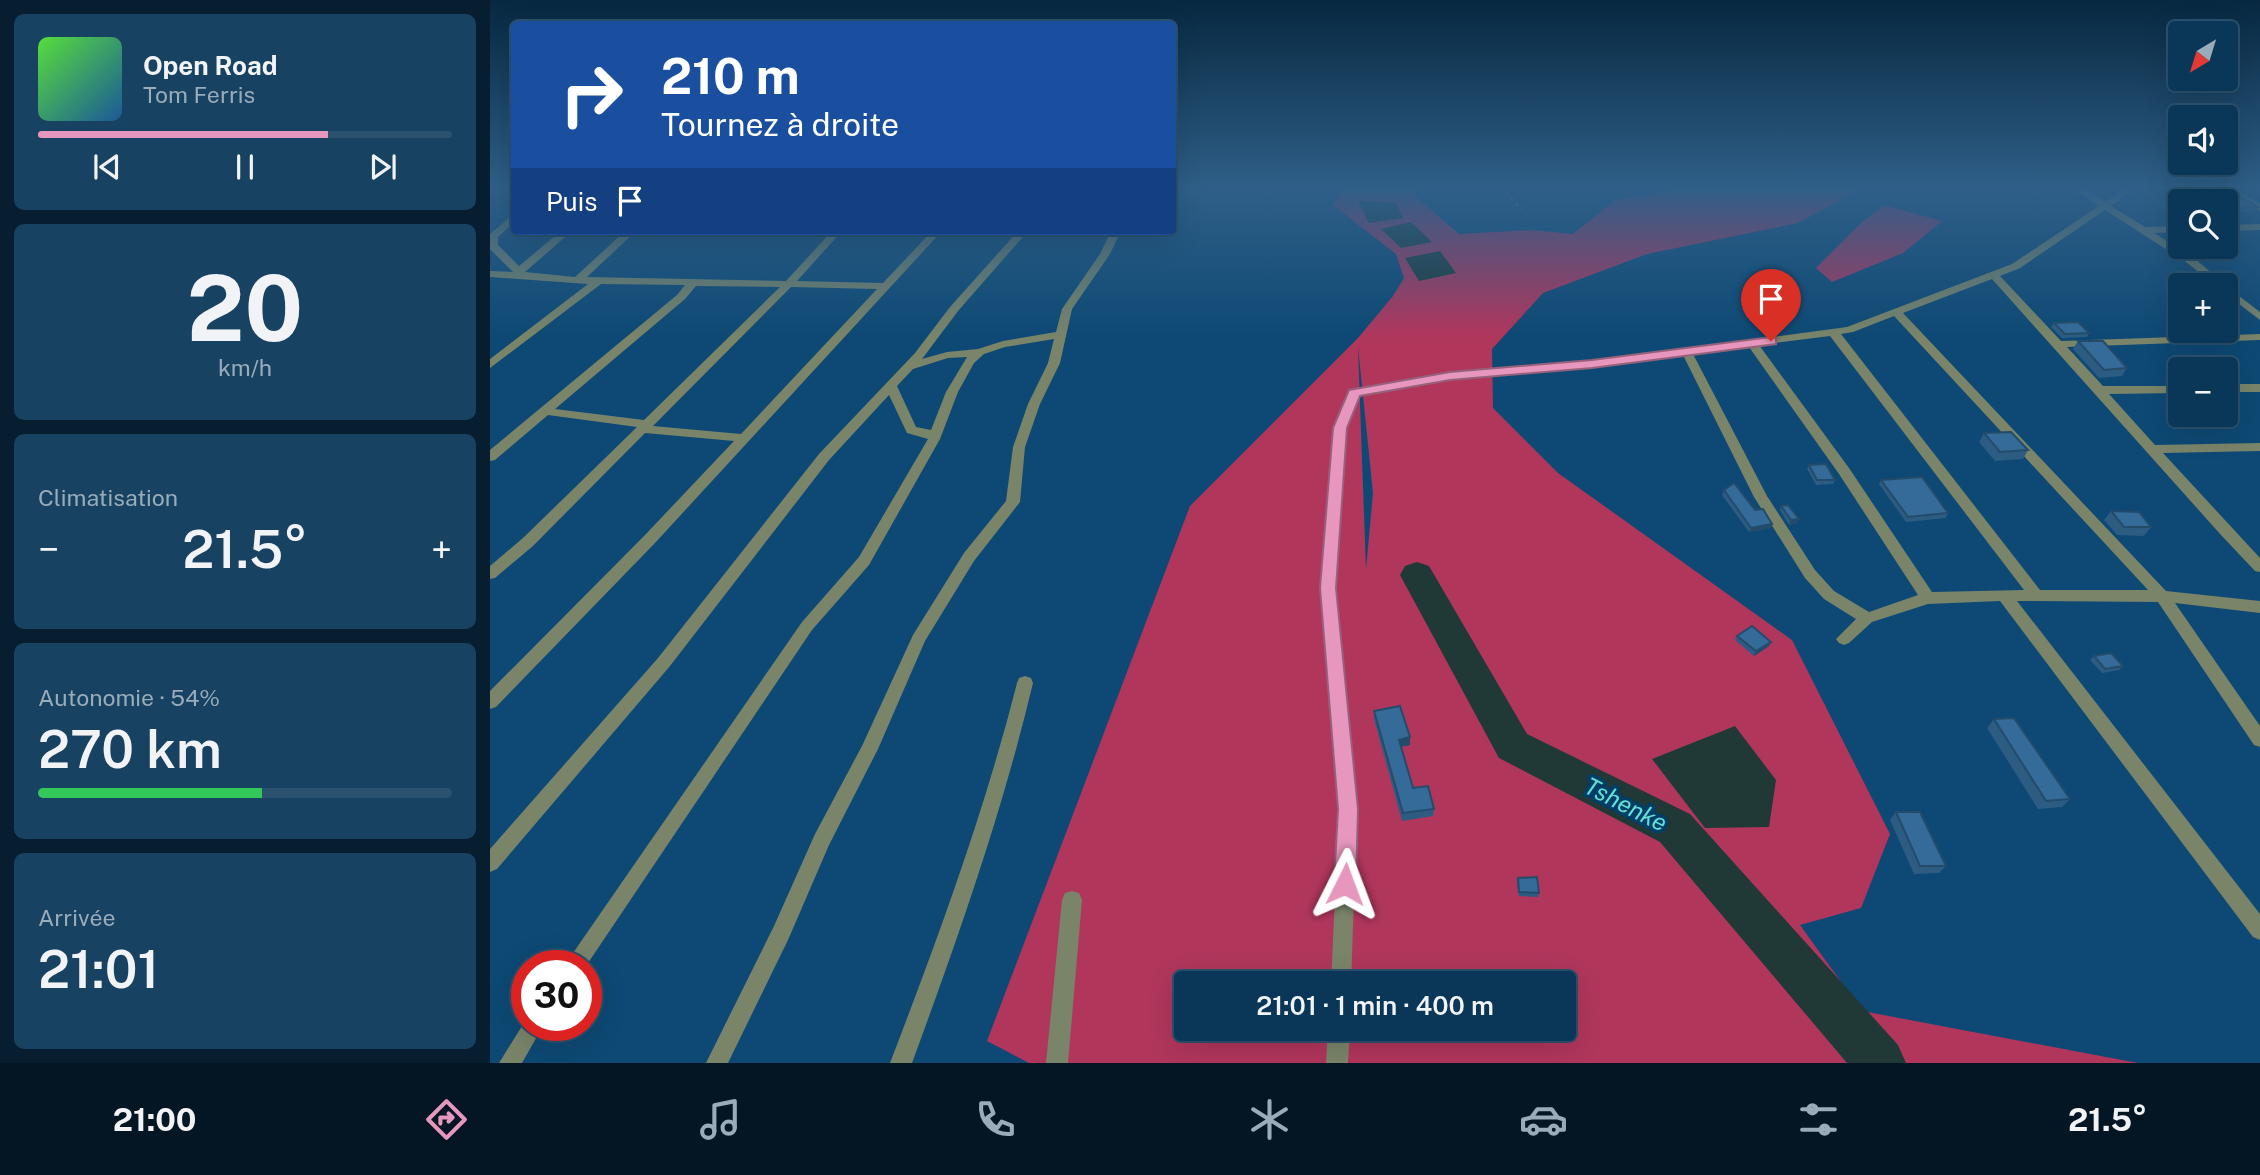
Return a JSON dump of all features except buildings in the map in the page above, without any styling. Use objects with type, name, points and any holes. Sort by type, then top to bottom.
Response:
[{"type":"street","points":[[493,238],[493,246],[521,273]]},
{"type":"street","points":[[521,273],[560,238]]},
{"type":"street","points":[[578,280],[624,238]]},
{"type":"street","points":[[490,574],[528,542],[790,283],[831,238]]},
{"type":"street","points":[[490,702],[623,566],[931,238]]},
{"type":"street","points":[[490,863],[664,662],[824,457],[908,367],[954,309],[1017,238]]},
{"type":"street","points":[[717,1063],[781,933],[822,841],[869,749],[918,639],[969,557],[1013,502],[1019,447],[1034,404],[1054,363],[1067,309],[1105,254],[1113,238]]},
{"type":"street","points":[[1341,971],[1348,809],[1328,588],[1340,428],[1354,393],[1450,376],[1592,364],[1834,333],[1865,326],[2016,266],[2061,238]]},
{"type":"street","points":[[2156,238],[2206,273]]},
{"type":"street","points":[[490,274],[521,273],[578,280],[884,286]]},
{"type":"street","points":[[1994,275],[2102,390],[2210,515],[2260,567]]},
{"type":"street","points":[[490,365],[598,280]]},
{"type":"street","points":[[490,457],[681,298],[694,281]]},
{"type":"street","points":[[2238,299],[2260,317]]},
{"type":"street","points":[[1896,312],[2162,596],[2260,740]]},
{"type":"street","points":[[1834,333],[2036,595]]},
{"type":"street","points":[[908,367],[947,355],[980,352],[1003,344],[1061,335]]},
{"type":"street","points":[[2060,344],[2260,337]]},
{"type":"street","points":[[1752,343],[1844,471],[1928,598]]},
{"type":"street","points":[[1686,351],[1761,497],[1810,575],[1829,595],[1867,618]]},
{"type":"street","points":[[585,950],[807,626],[864,561],[935,435],[952,392],[969,361],[980,352]]},
{"type":"street","points":[[891,386],[911,430],[935,435]]},
{"type":"street","points":[[2238,388],[2260,388]]},
{"type":"street","points":[[2102,390],[2168,389]]},
{"type":"street","points":[[544,411],[743,438]]},
{"type":"street","points":[[2153,449],[2260,447]]},
{"type":"street","points":[[1844,639],[1867,618],[1928,598],[2004,595],[2162,596],[2260,607]]},
{"type":"street","points":[[2004,595],[2260,930]]},
{"type":"street","points":[[901,1063],[944,949],[1006,761],[1025,683]]},
{"type":"street","points":[[1057,1063],[1072,900]]},
{"type":"street","points":[[510,1063],[524,1041]]},
{"type":"street","points":[[1337,1063],[1338,1041]]},
{"type":"shaded area","points":[[1375,238],[1727,238],[1647,254],[1543,293],[1492,349],[1493,408],[1558,473],[1792,640],[1890,834],[1861,908],[1800,925],[1862,1011],[2138,1063],[1029,1063],[987,1041],[1190,506],[1358,338],[1393,296],[1404,278],[1396,254]],"holes":[[[1358,347],[1373,493],[1366,569],[1358,348]]]},
{"type":"shaded area","points":[[1390,238],[1427,238],[1432,242],[1401,248]]},
{"type":"shaded area","points":[[1846,238],[1922,238],[1903,253],[1832,282],[1816,268]]},
{"type":"shaded area","points":[[1440,251],[1456,273],[1419,281],[1405,258]]},
{"type":"shaded area","points":[[1735,726],[1776,780],[1769,827],[1705,828],[1652,759]]},
{"type":"waterway","name":"Tshenke","points":[[1417,575],[1513,746],[1675,828],[1880,1063]]},
{"type":"route","points":[[1345,884],[1348,809],[1328,588],[1340,428],[1354,393],[1450,376],[1592,364],[1643,355],[1771,341]]}]
